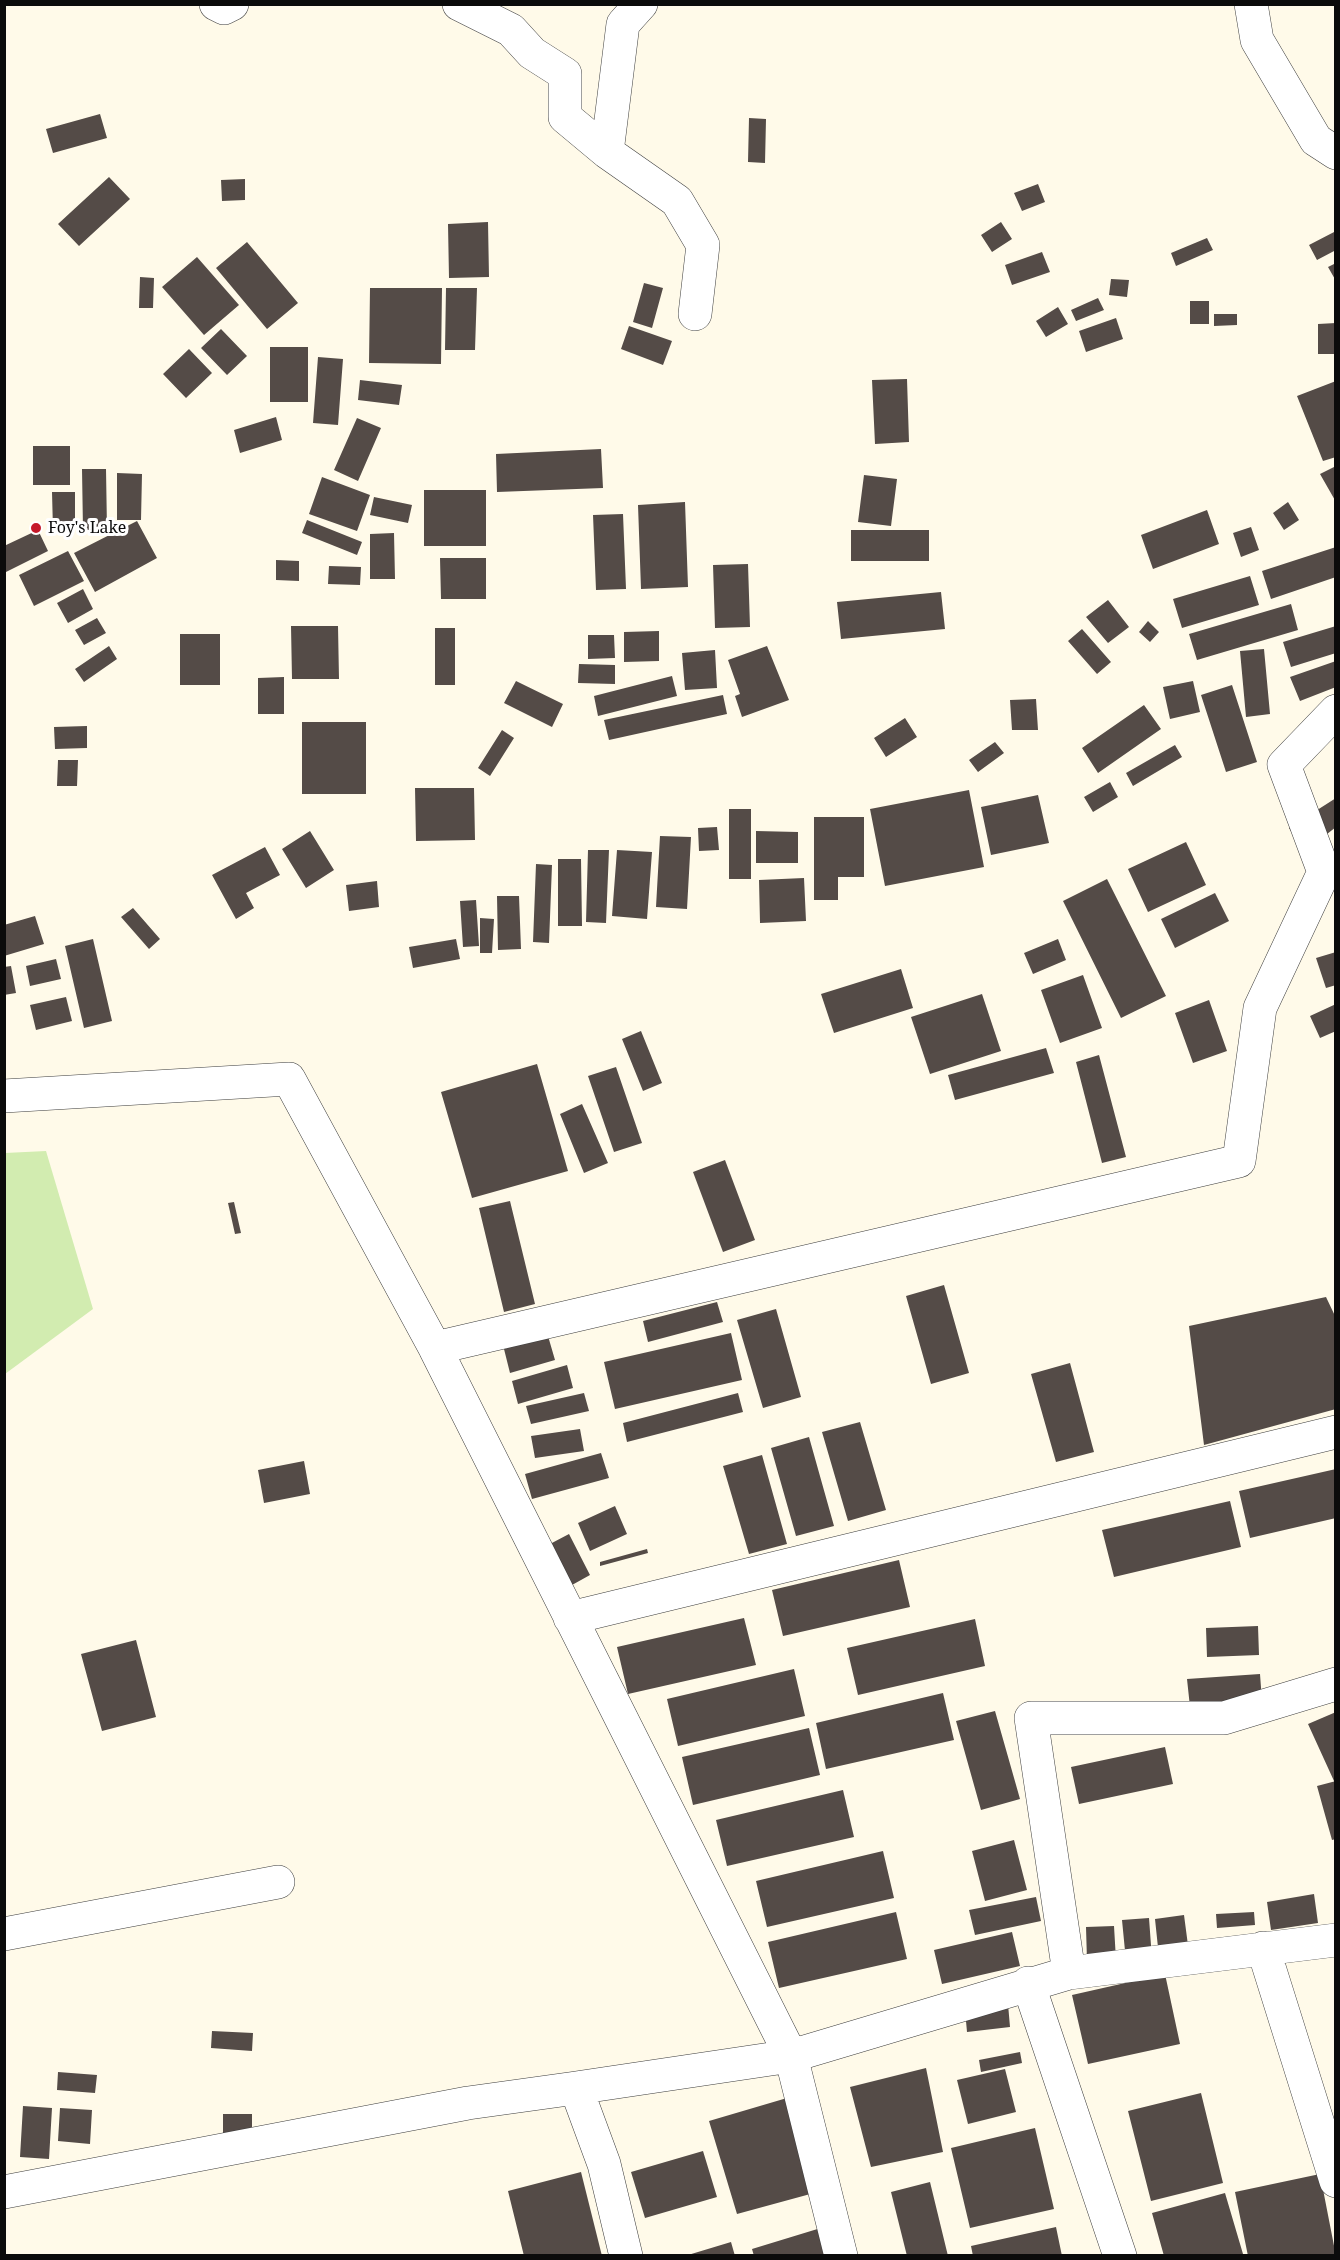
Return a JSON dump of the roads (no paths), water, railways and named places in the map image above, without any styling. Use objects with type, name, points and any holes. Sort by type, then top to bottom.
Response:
[{"type":"street","points":[[216,4],[224,8],[232,4]]},
{"type":"street","points":[[459,4],[511,30],[532,53],[565,74],[565,117],[607,152],[677,201],[703,245],[695,314]]},
{"type":"street","points":[[607,152],[623,24],[641,4]]},
{"type":"street","points":[[1251,4],[1257,40],[1316,140],[1335,153]]},
{"type":"street","points":[[435,1347],[1239,1161],[1260,1008],[1324,872],[1284,765],[1335,711]]},
{"type":"street","points":[[4,1096],[289,1079],[435,1347],[791,2056],[841,2256]]},
{"type":"street","points":[[570,1618],[1335,1432]]},
{"type":"street","points":[[1069,1973],[1031,1718],[1224,1718],[1335,1684]]},
{"type":"street","points":[[4,1934],[278,1882]]},
{"type":"street","points":[[4,2192],[468,2103],[791,2056],[1028,1983],[1069,1973],[1335,1940]]},
{"type":"street","points":[[1263,1948],[1335,2181]]},
{"type":"street","points":[[1028,1983],[1120,2256]]},
{"type":"street","points":[[576,2088],[604,2164],[626,2256]]},
{"type":"place","name":"Foy's Lake","points":[[36,528]]}]
